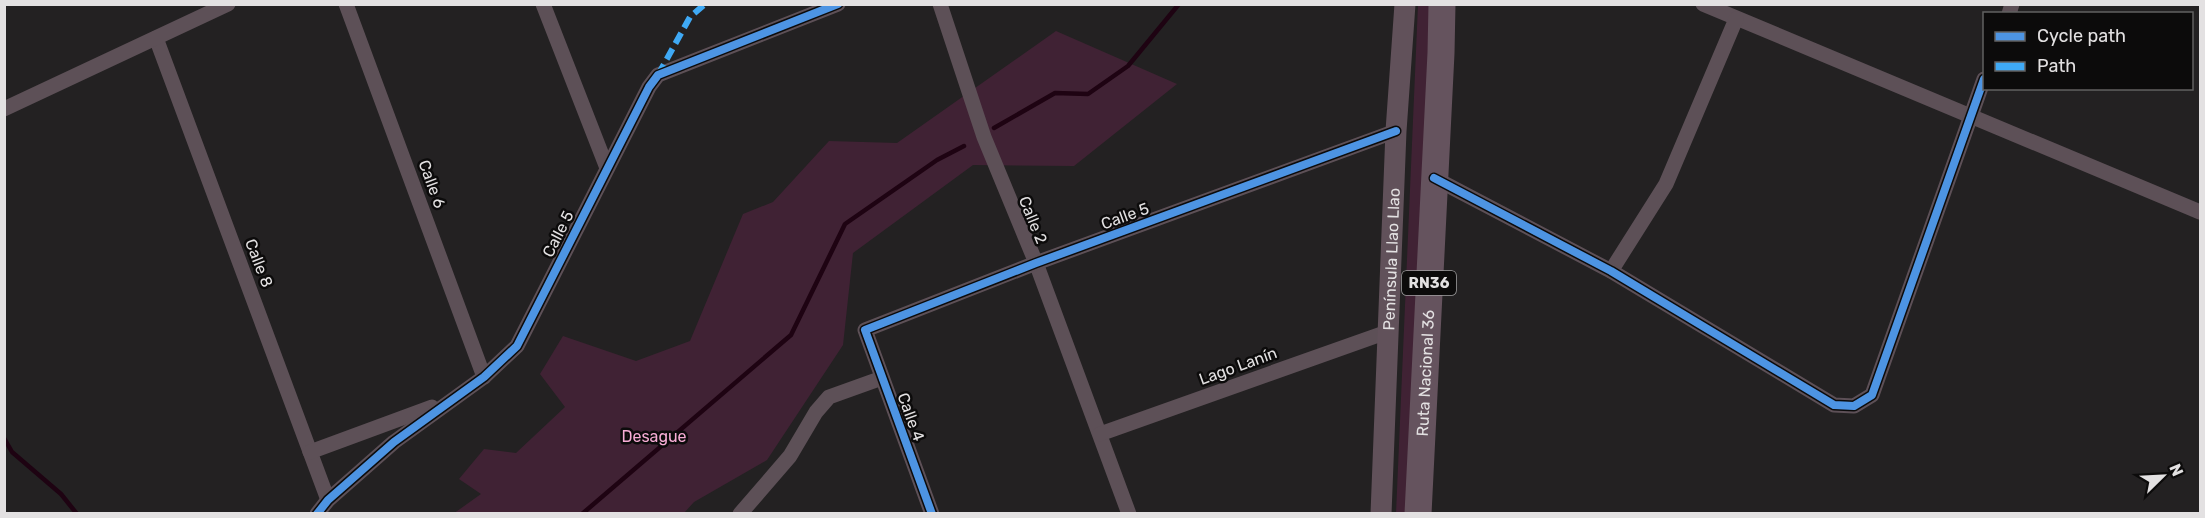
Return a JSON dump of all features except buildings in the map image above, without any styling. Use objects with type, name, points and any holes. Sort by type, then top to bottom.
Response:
[{"type":"highway","name":"Ruta Nacional 36","points":[[1419,513],[1442,4]]},
{"type":"highway","name":"Ruta Nacional 36","points":[[1441,53],[1448,4]]},
{"type":"main road","name":"Península Llao Llao","points":[[1381,513],[1396,131],[1405,4]]},
{"type":"street","points":[[4,109],[228,4]]},
{"type":"street","name":"Calle 6","points":[[346,4],[484,377]]},
{"type":"street","points":[[543,4],[607,168]]},
{"type":"street","name":"Calle 5","points":[[317,513],[328,500],[394,442],[484,377],[518,346],[607,168],[649,87],[658,75],[838,4]]},
{"type":"street","name":"Calle 2","points":[[940,4],[984,137],[1036,263],[1129,513]]},
{"type":"street","points":[[1703,4],[2200,212]]},
{"type":"street","points":[[1611,271],[1666,184],[1736,19]]},
{"type":"street","name":"Calle 8","points":[[156,38],[328,500]]},
{"type":"street","points":[[1434,178],[1611,271],[1834,405],[1854,406],[1872,395],[1983,82]]},
{"type":"street","name":"Calle 5","points":[[865,330],[1036,263],[1396,131]]},
{"type":"street","name":"Calle 4","points":[[865,330],[932,513]]},
{"type":"street","name":"Lago Lanín","points":[[1100,434],[1388,332]]},
{"type":"street","points":[[740,513],[790,456],[816,412],[829,397],[882,378]]},
{"type":"street","points":[[310,452],[452,400]]},
{"type":"green space","points":[[1418,5],[1432,5],[1410,513],[1396,514]]},
{"type":"green space","name":"Desague","points":[[1056,31],[1177,84],[1074,166],[973,165],[853,253],[843,345],[767,460],[694,502],[684,513],[453,514],[481,494],[459,479],[484,449],[516,453],[565,407],[540,374],[563,336],[636,361],[690,341],[743,214],[773,202],[829,141],[897,143]]},
{"type":"waterway","points":[[994,128],[1055,93],[1088,94],[1128,66],[1179,4]]},
{"type":"waterway","points":[[582,514],[791,335],[845,224],[937,160],[964,146]]},
{"type":"waterway","points":[[4,438],[12,452],[61,494],[77,514]]},
{"type":"marked path","points":[[658,75],[690,17],[705,4]]},
{"type":"cycle path","points":[[317,514],[328,500],[394,442],[484,377],[517,346],[649,87],[658,75],[838,4]]},
{"type":"cycle path","points":[[1434,178],[1611,271],[1834,405],[1854,406],[1872,395],[1983,82]]},
{"type":"cycle path","points":[[932,514],[865,330],[1036,263],[1396,131]]}]
